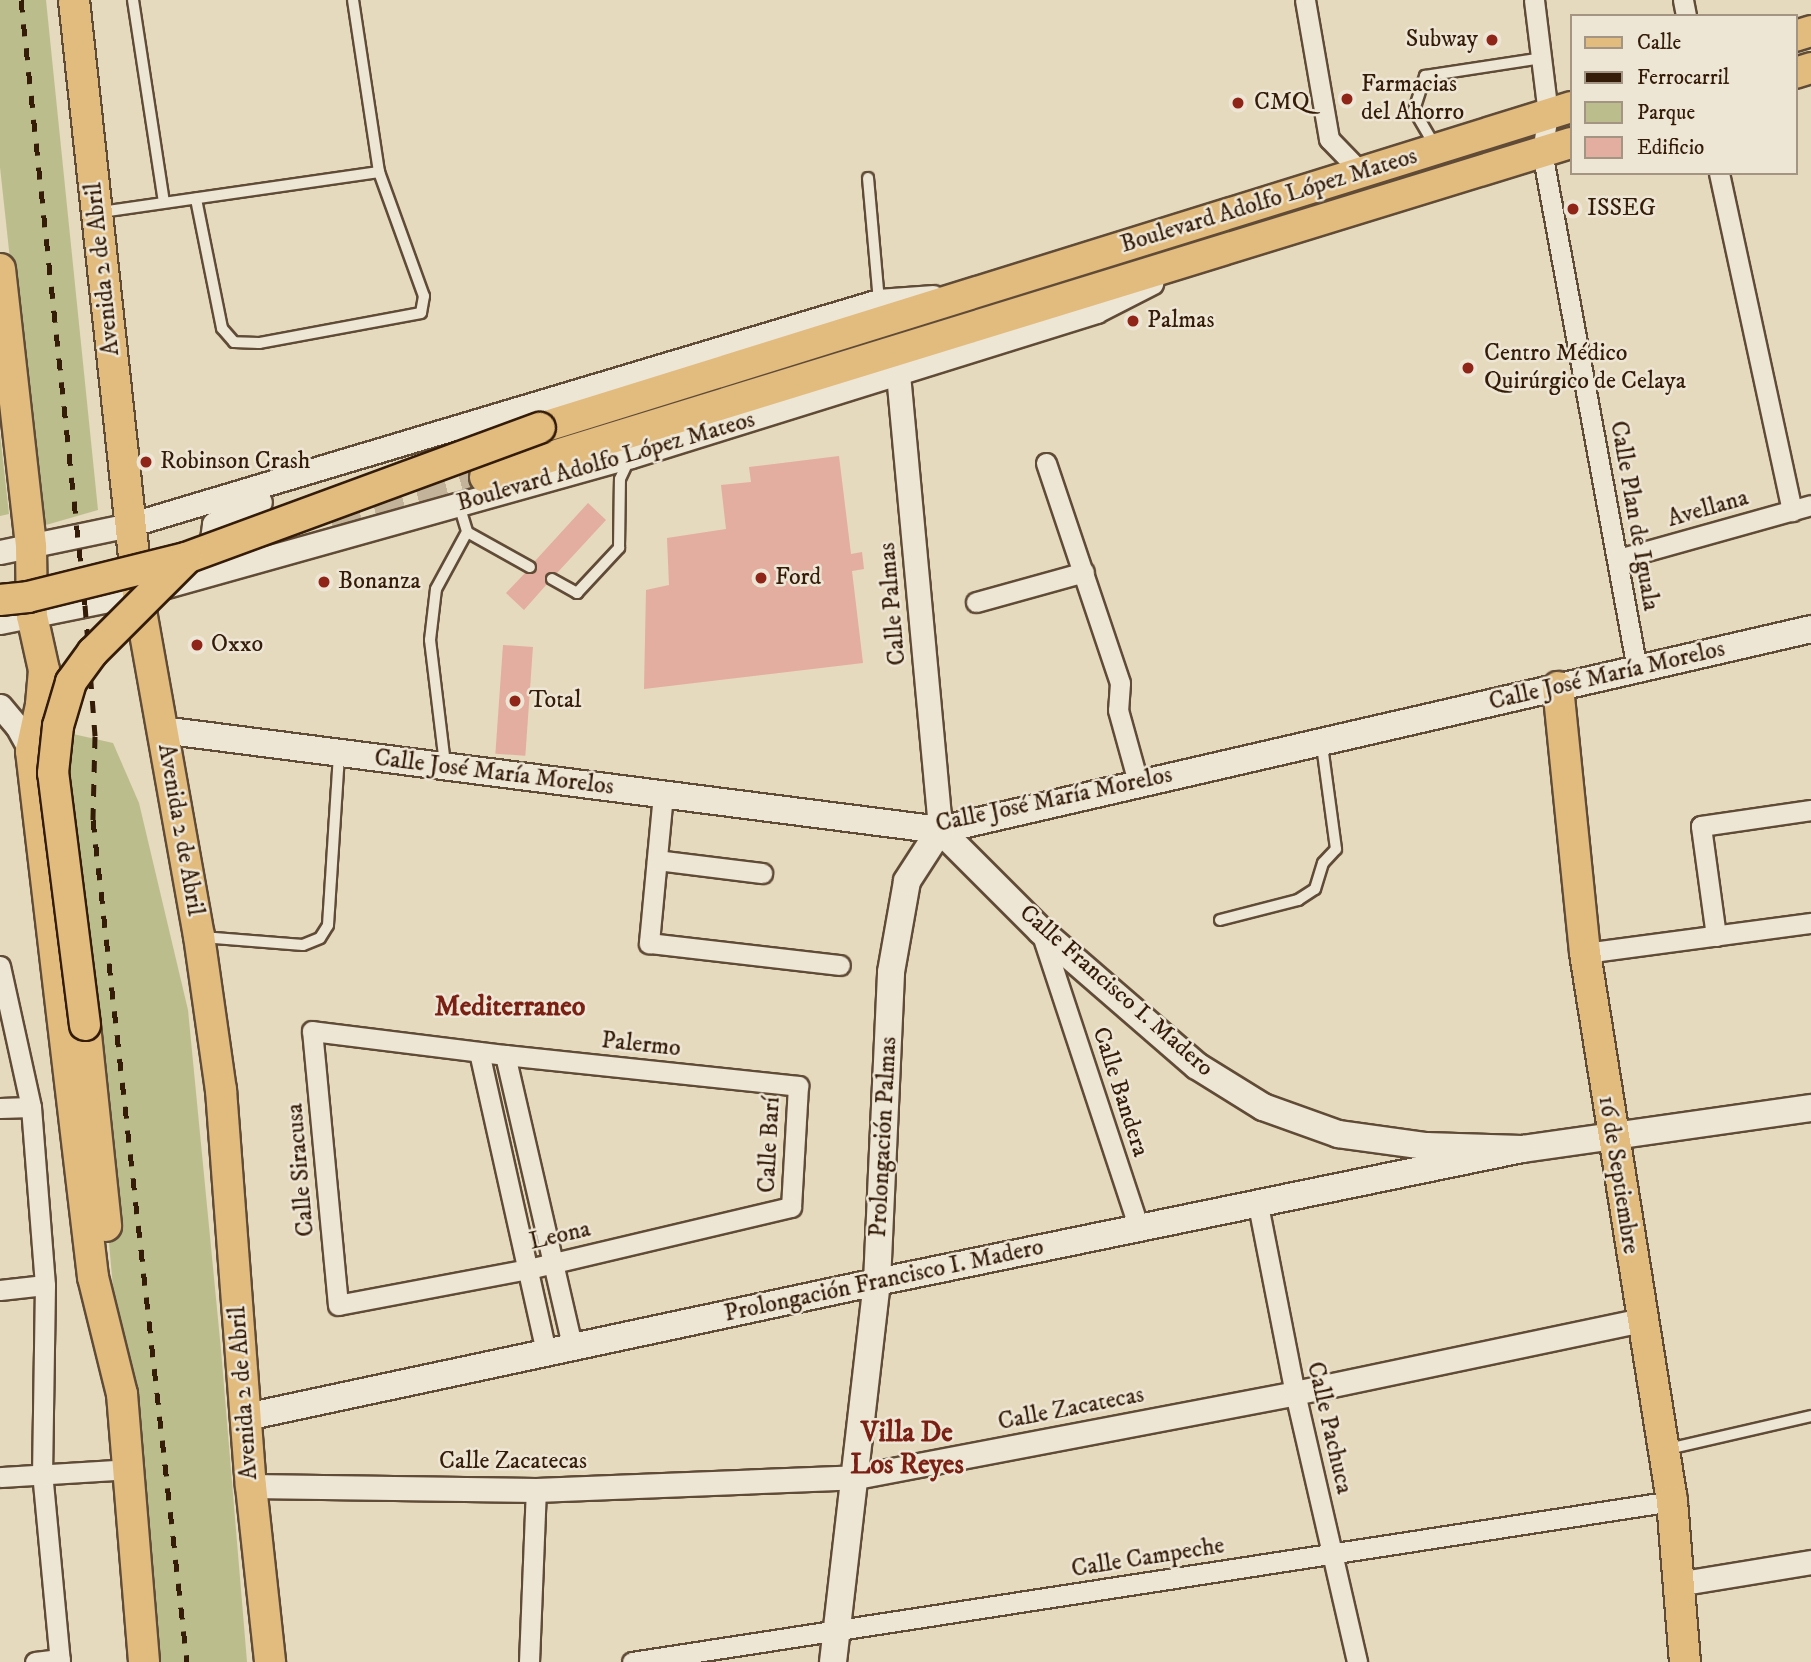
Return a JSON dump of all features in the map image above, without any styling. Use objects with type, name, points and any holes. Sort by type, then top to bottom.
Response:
[{"type":"main road","name":"Avenida 2 de Abril","points":[[74,0],[138,594],[198,936],[221,1090],[251,1486],[270,1662]]},
{"type":"main road","name":"Boulevard Adolfo López Mateos","points":[[0,600],[29,597],[186,558],[540,428],[1560,110]]},
{"type":"main road","name":"Boulevard Adolfo López Mateos","points":[[485,477],[1570,143]]},
{"type":"main road","points":[[0,269],[31,547],[32,616],[44,670],[41,705],[31,751],[93,1277],[122,1394]]},
{"type":"main road","points":[[144,1662],[130,1469],[97,1112],[53,773],[58,726],[71,682],[93,652],[186,558]]},
{"type":"main road","name":"Calle José María Morelos","points":[[162,730],[940,830],[1138,782],[1811,629]]},
{"type":"main road","name":"16 de Septiembre","points":[[1558,687],[1584,954],[1611,1136],[1672,1501],[1685,1662]]},
{"type":"main road","name":"Calle Francisco I. Madero","points":[[940,830],[1041,931],[1198,1066],[1263,1107],[1338,1134],[1426,1146],[1522,1149],[1811,1108]]},
{"type":"main road","name":"Prolongación Palmas","points":[[833,1662],[877,1282],[891,972],[907,881],[940,830]]},
{"type":"main road","name":"Prolongación Francisco I. Madero","points":[[246,1417],[572,1346],[1522,1149]]},
{"type":"street","points":[[1305,0],[1329,139],[1362,173]]},
{"type":"street","name":"Calle Plan de Iguala","points":[[1534,0],[1542,58],[1560,110],[1542,152],[1637,668]]},
{"type":"street","points":[[1719,175],[1792,511]]},
{"type":"street","name":"Boulevard Adolfo López Mateos","points":[[0,622],[138,594],[631,456],[1096,311],[1198,259]]},
{"type":"street","name":"Boulevard Adolfo López Mateos","points":[[0,552],[129,525],[879,301],[967,294]]},
{"type":"street","name":"Calle Palmas","points":[[898,374],[940,830]]},
{"type":"street","points":[[307,547],[269,544],[233,554],[217,550],[212,530],[214,524],[233,510],[382,466],[402,443]]},
{"type":"street","points":[[1046,463],[1120,683],[1118,710],[1138,782]]},
{"type":"street","name":"Avellana","points":[[1618,559],[1811,505]]},
{"type":"street","points":[[976,602],[1084,572]]},
{"type":"street","points":[[0,706],[17,726],[31,751]]},
{"type":"street","points":[[663,794],[649,943],[840,965]]},
{"type":"street","points":[[1716,936],[1701,826],[1811,810]]},
{"type":"street","points":[[657,860],[762,873]]},
{"type":"street","points":[[1584,954],[1811,923]]},
{"type":"street","name":"Calle Bandera","points":[[1041,931],[1139,1230]]},
{"type":"street","points":[[0,966],[31,1107],[45,1285],[42,1472],[60,1661],[35,1662]]},
{"type":"street","name":"Palermo","points":[[312,1031],[505,1055],[798,1086]]},
{"type":"street","name":"Calle Siracusa","points":[[312,1031],[338,1304]]},
{"type":"street","points":[[479,1052],[546,1352]]},
{"type":"street","points":[[505,1055],[572,1346]]},
{"type":"street","name":"Calle Barí","points":[[791,1207],[798,1086]]},
{"type":"street","points":[[0,1108],[31,1107]]},
{"type":"street","name":"Calle Pachuca","points":[[1258,1205],[1295,1393],[1357,1662]]},
{"type":"street","name":"Leona","points":[[338,1304],[528,1269],[791,1207]]},
{"type":"street","points":[[0,1290],[45,1285]]},
{"type":"street","name":"Calle Zacatecas","points":[[251,1486],[536,1490],[856,1477],[1295,1393],[1641,1320]]},
{"type":"street","points":[[0,1476],[130,1469]]},
{"type":"street","points":[[529,1662],[536,1490]]},
{"type":"street","name":"Calle Campeche","points":[[632,1662],[1672,1501]]},
{"type":"street","points":[[1677,1584],[1811,1562]]},
{"type":"lane","points":[[133,0],[164,202]]},
{"type":"lane","points":[[196,199],[222,328],[234,342],[259,343],[421,313],[424,296],[379,172],[353,0]]},
{"type":"lane","points":[[1436,148],[1414,110],[1425,76],[1542,58]]},
{"type":"lane","points":[[97,213],[379,172]]},
{"type":"lane","points":[[868,178],[879,301]]},
{"type":"lane","points":[[552,579],[577,593],[619,548],[620,480],[631,456]]},
{"type":"lane","points":[[459,505],[467,532],[530,567]]},
{"type":"lane","points":[[445,766],[430,640],[436,589],[467,532]]},
{"type":"lane","points":[[1220,920],[1297,900],[1315,889],[1324,863],[1336,849],[1321,741]]},
{"type":"lane","points":[[198,936],[303,945],[320,938],[328,925],[339,752]]},
{"type":"lane","points":[[1663,1450],[1811,1416]]},
{"type":"green space","points":[[0,0],[46,0],[98,510],[39,527],[0,167]]},
{"type":"green space","points":[[0,434],[9,514],[0,516]]},
{"type":"green space","points":[[73,734],[113,743],[139,803],[188,1010],[221,1350],[247,1662],[156,1662],[114,1298],[66,770]]},
{"type":"building","name":"Ford","points":[[839,456],[851,554],[862,552],[864,569],[852,571],[863,663],[644,689],[646,590],[669,585],[667,538],[726,529],[721,485],[751,482],[749,467]]},
{"type":"building","points":[[588,503],[606,520],[557,573],[546,575],[547,584],[524,610],[506,593],[525,573],[536,571],[535,561]]},
{"type":"building","name":"Total","points":[[503,645],[533,647],[525,756],[495,754]]},
{"type":"tunnel","points":[[330,517],[485,477]]},
{"type":"railway","points":[[21,0],[85,605],[95,736],[93,820],[187,1662]]},
{"type":"place","name":"Subway","points":[[1492,40]]},
{"type":"place","name":"Farmacias del Ahorro","points":[[1347,99]]},
{"type":"place","name":"CMQ","points":[[1238,103]]},
{"type":"place","name":"ISSEG","points":[[1573,209]]},
{"type":"place","name":"Palmas","points":[[1133,321]]},
{"type":"place","name":"Centro Médico Quirúrgico de Celaya","points":[[1468,368]]},
{"type":"place","name":"Robinson Crash","points":[[146,462]]},
{"type":"place","name":"Ford","points":[[761,578]]},
{"type":"place","name":"Bonanza","points":[[324,582]]},
{"type":"place","name":"Oxxo","points":[[197,645]]},
{"type":"place","name":"Total","points":[[515,701]]},
{"type":"district","name":"Mediterraneo","points":[[510,1007]]},
{"type":"district","name":"Villa De Los Reyes","points":[[907,1449]]}]
